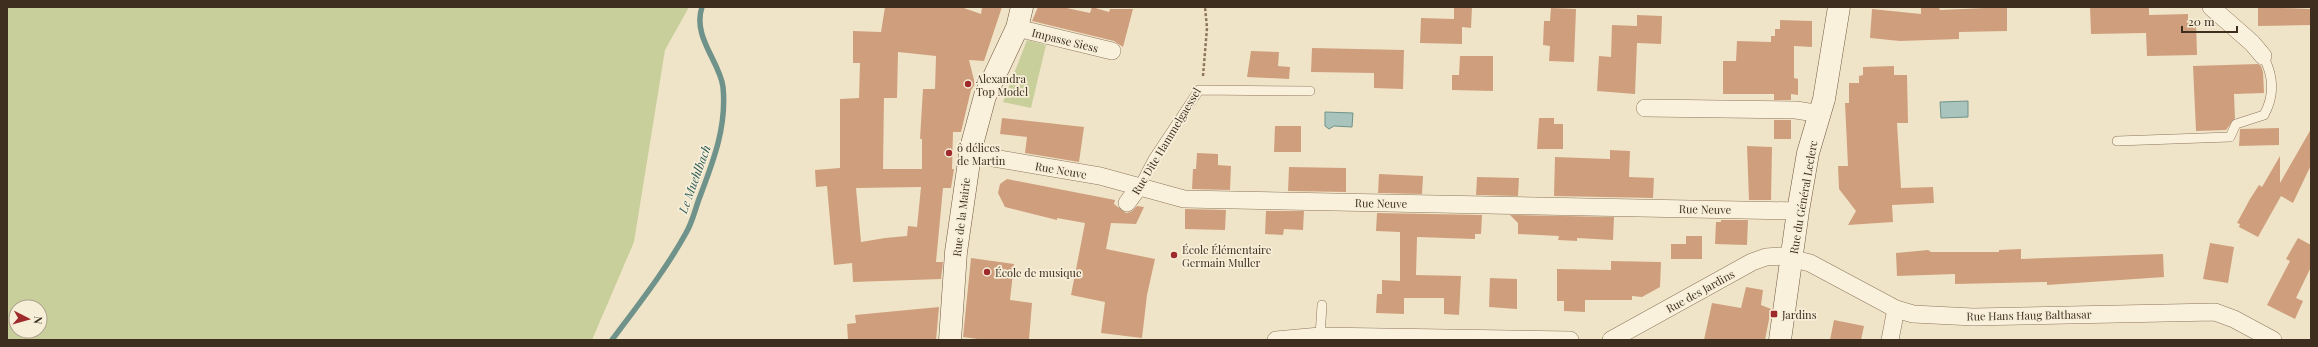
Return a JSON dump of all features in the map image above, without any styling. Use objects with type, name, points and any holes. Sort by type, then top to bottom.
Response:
[{"type":"main road","name":"Rue du Général Leclerc","points":[[1780,340],[1798,211],[1808,154],[1820,114],[1839,7]]},
{"type":"main road","name":"Rue de la Mairie","points":[[950,340],[956,252],[969,154],[985,96],[1020,17]]},
{"type":"street","points":[[2211,7],[2252,43],[2263,56]]},
{"type":"street","name":"Impasse Siess","points":[[1020,17],[1073,47],[1112,51]]},
{"type":"street","points":[[1645,108],[1796,110],[1820,114]]},
{"type":"street","name":"Rue Neuve","points":[[969,154],[1100,176],[1138,188],[1184,199],[1798,211]]},
{"type":"street","name":"Rue Dite Hammelgaessel","points":[[1127,203],[1138,188]]},
{"type":"street","name":"Rue des Jardins","points":[[1611,340],[1752,262],[1766,257],[1792,258]]},
{"type":"street","name":"Rue Hans Haug Balthasar","points":[[1792,258],[1816,265],[1896,309],[1933,316],[1973,317],[2215,312],[2234,319],[2273,340]]},
{"type":"street","points":[[1890,340],[1896,309]]},
{"type":"street","points":[[1276,340],[1320,336],[1570,340]]},
{"type":"lane","points":[[2117,141],[2230,137],[2236,124],[2264,114],[2272,101],[2269,67],[2263,56]]},
{"type":"lane","points":[[1199,90],[1310,91]]},
{"type":"lane","name":"Rue Dite Hammelgaessel","points":[[1138,188],[1152,160],[1199,90]]},
{"type":"lane","points":[[1320,336],[1322,305]]},
{"type":"path","name":"Rue Dite Hammelgaessel","points":[[1199,90],[1204,73],[1207,28],[1206,7]]},
{"type":"green space","points":[[7,7],[689,7],[665,50],[634,242],[592,340],[7,340]]},
{"type":"green space","points":[[1027,40],[1046,45],[1031,108],[1003,102]]},
{"type":"water","points":[[1968,101],[1968,117],[1941,118],[1940,102]]},
{"type":"water","points":[[1325,112],[1353,113],[1352,127],[1334,126],[1329,129],[1325,126]]},
{"type":"building","points":[[885,7],[961,7],[981,14],[982,7],[1002,7],[984,61],[969,60],[975,84],[971,90],[961,132],[953,132],[952,169],[954,169],[951,188],[943,188],[936,262],[943,262],[941,279],[853,282],[852,263],[834,265],[827,186],[816,187],[815,170],[840,168],[840,99],[859,98],[860,63],[853,63],[853,31],[881,32]],"holes":[[[898,52],[936,56],[935,89],[923,89],[920,139],[922,139],[922,169],[883,169],[884,98],[897,98]],[[921,187],[917,227],[908,226],[907,236],[861,242],[856,188]]]},
{"type":"building","points":[[1038,7],[1062,7],[1090,13],[1092,7],[1109,12],[1110,9],[1133,9],[1123,47],[1114,41],[1032,21]]},
{"type":"building","points":[[1454,7],[1472,7],[1471,28],[1462,27],[1462,44],[1420,43],[1421,18],[1454,19]]},
{"type":"building","points":[[1921,7],[1939,7],[1940,10],[2007,7],[2007,31],[1959,32],[1959,39],[1900,41],[1870,38],[1872,9],[1921,14]]},
{"type":"building","points":[[2090,7],[2149,7],[2149,15],[2188,14],[2188,22],[2196,21],[2197,55],[2147,56],[2146,33],[2091,34]]},
{"type":"building","points":[[2258,7],[2311,9],[2311,25],[2258,26]]},
{"type":"building","points":[[1551,8],[1576,9],[1574,62],[1549,61],[1550,46],[1543,45],[1544,21],[1550,21]]},
{"type":"building","points":[[1637,15],[1662,16],[1661,44],[1637,43],[1635,94],[1597,91],[1599,56],[1611,57],[1612,25],[1637,26]]},
{"type":"building","points":[[1780,20],[1812,21],[1812,47],[1794,46],[1794,78],[1798,79],[1798,95],[1791,94],[1791,100],[1774,100],[1774,94],[1723,94],[1723,61],[1736,61],[1737,41],[1771,42],[1771,36],[1775,36],[1775,29],[1780,29]]},
{"type":"building","points":[[1312,48],[1404,50],[1403,89],[1374,88],[1374,73],[1311,72]]},
{"type":"building","points":[[1251,51],[1279,52],[1278,66],[1290,67],[1289,79],[1247,77]]},
{"type":"building","points":[[1460,56],[1493,56],[1493,91],[1452,90],[1452,75],[1459,75]]},
{"type":"building","points":[[2258,64],[2261,66],[2263,72],[2264,93],[2234,94],[2235,118],[2226,130],[2196,131],[2193,66]]},
{"type":"building","points":[[1894,66],[1894,75],[1907,75],[1908,123],[1897,123],[1901,188],[1933,187],[1934,203],[1892,205],[1893,222],[1848,225],[1856,211],[1839,189],[1838,166],[1848,166],[1845,103],[1849,103],[1849,83],[1859,83],[1859,76],[1863,75],[1863,67]]},
{"type":"building","points":[[1002,118],[1084,127],[1079,162],[1025,153],[1027,137],[1000,134]]},
{"type":"building","points":[[1539,118],[1554,118],[1554,124],[1563,124],[1563,149],[1537,149]]},
{"type":"building","points":[[1774,120],[1791,120],[1791,139],[1774,139]]},
{"type":"building","points":[[1275,126],[1301,126],[1301,152],[1274,152]]},
{"type":"building","points":[[2279,128],[2279,145],[2239,146],[2240,129]]},
{"type":"building","points":[[2311,129],[2311,165],[2293,203],[2281,196],[2258,237],[2239,227],[2240,224],[2237,223],[2250,199],[2259,185],[2262,187],[2280,156],[2280,183]]},
{"type":"building","points":[[1747,146],[1772,147],[1771,200],[1749,200]]},
{"type":"building","points":[[1610,150],[1630,151],[1629,177],[1654,178],[1653,198],[1554,196],[1555,157],[1610,159]]},
{"type":"building","points":[[1197,153],[1218,154],[1218,165],[1231,166],[1230,190],[1192,189],[1193,169],[1196,169]]},
{"type":"building","points":[[1289,167],[1346,168],[1346,192],[1288,191]]},
{"type":"building","points":[[1379,174],[1423,176],[1422,194],[1378,193]]},
{"type":"building","points":[[1477,177],[1519,178],[1518,196],[1476,195]]},
{"type":"building","points":[[1007,179],[1115,200],[1114,204],[1126,213],[1131,212],[1137,206],[1144,207],[1136,224],[1111,223],[1106,249],[1155,259],[1147,295],[1142,338],[1101,333],[1105,302],[1071,295],[1085,223],[1057,218],[1057,220],[1005,207],[998,193],[1000,184]]},
{"type":"building","points":[[1185,209],[1226,210],[1225,230],[1185,229]]},
{"type":"building","points":[[1266,211],[1304,211],[1303,230],[1284,229],[1283,235],[1265,234]]},
{"type":"building","points":[[1377,213],[1482,215],[1481,234],[1475,234],[1475,239],[1417,237],[1416,275],[1461,276],[1459,315],[1444,314],[1444,298],[1404,298],[1404,314],[1376,313],[1377,294],[1382,294],[1382,280],[1400,281],[1400,232],[1376,231]]},
{"type":"building","points":[[1510,215],[1614,217],[1613,240],[1577,238],[1577,241],[1558,240],[1559,236],[1518,234],[1518,223]]},
{"type":"building","points":[[1721,220],[1748,220],[1747,245],[1715,244],[1716,222],[1721,222]]},
{"type":"building","points":[[1686,236],[1702,236],[1702,259],[1671,259],[1671,244],[1686,244]]},
{"type":"building","points":[[2298,238],[2311,245],[2311,267],[2296,298],[2303,301],[2295,319],[2267,305],[2290,261],[2286,259]]},
{"type":"building","points":[[2210,243],[2234,247],[2228,283],[2203,279]]},
{"type":"building","points":[[2021,249],[2021,259],[2163,254],[2164,277],[2047,285],[2047,282],[1955,284],[1955,274],[1897,276],[1896,253],[1928,250],[1931,252],[1999,252],[1999,250]]},
{"type":"building","points":[[971,258],[1014,264],[1010,300],[1032,303],[1029,340],[985,340],[963,337]]},
{"type":"building","points":[[1611,261],[1661,262],[1660,287],[1642,297],[1632,296],[1632,300],[1585,300],[1585,312],[1564,311],[1564,301],[1557,301],[1557,269],[1611,270]]},
{"type":"building","points":[[1490,278],[1517,279],[1517,309],[1489,307]]},
{"type":"building","points":[[1746,287],[1763,290],[1761,305],[1771,309],[1765,340],[1704,340],[1712,303],[1741,308]]},
{"type":"building","points":[[939,307],[936,340],[848,340],[847,324],[856,323],[855,315]]},
{"type":"building","points":[[1834,320],[1864,326],[1861,340],[1830,340]]},
{"type":"waterway","name":"Le Muehlbach","points":[[612,340],[660,274],[688,229],[718,144],[723,116],[723,87],[717,68],[703,39],[700,18],[702,7]]},
{"type":"place","name":"Alexandra Top Model","points":[[968,84]]},
{"type":"place","name":"ô délices de Martin","points":[[949,153]]},
{"type":"place","name":"École Élémentaire Germain Muller","points":[[1174,255]]},
{"type":"place","name":"École de musique","points":[[987,272]]},
{"type":"place","name":"Jardins","points":[[1774,314]]}]
